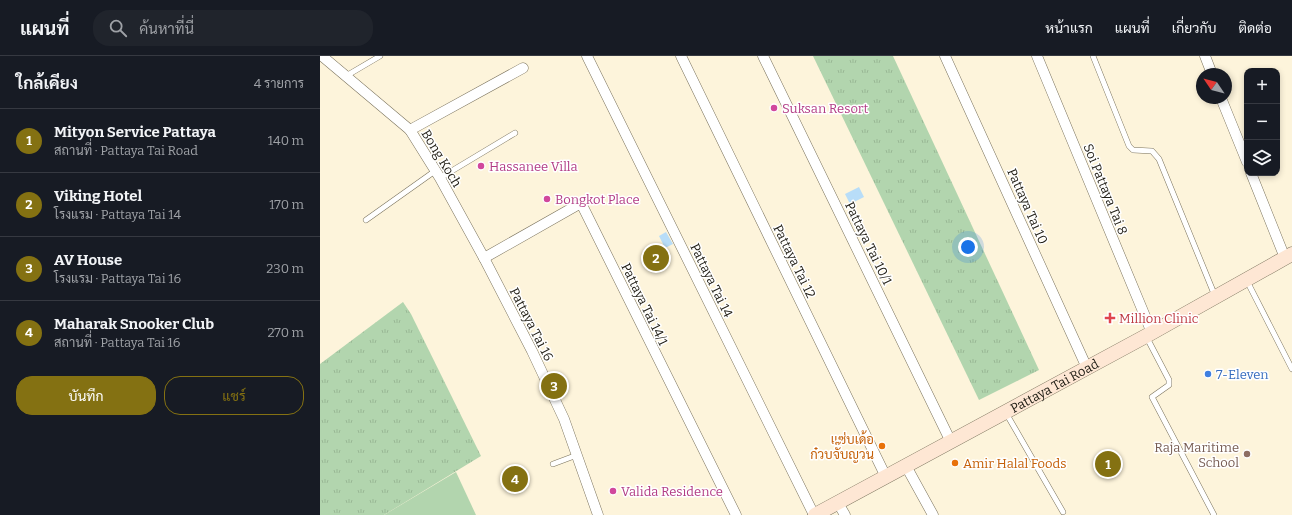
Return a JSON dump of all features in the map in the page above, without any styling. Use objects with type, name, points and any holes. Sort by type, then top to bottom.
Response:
[{"type":"main road","name":"Pattaya Tai Road","points":[[815,515],[1087,368],[1289,256]]},
{"type":"street","name":"Bong Koch","points":[[322,56],[410,130],[438,175],[484,258]]},
{"type":"street","name":"Pattaya Tai 14","points":[[587,56],[815,515]]},
{"type":"street","name":"Pattaya Tai 12","points":[[681,56],[886,477]]},
{"type":"street","name":"Pattaya Tai 10/1","points":[[763,56],[951,442]]},
{"type":"street","name":"Pattaya Tai 10","points":[[945,56],[1087,368]]},
{"type":"street","name":"Soi Pattaya Tai 8","points":[[1037,56],[1149,334]]},
{"type":"street","points":[[1204,56],[1209,68]]},
{"type":"street","points":[[410,130],[523,68]]},
{"type":"street","points":[[1223,104],[1244,155]]},
{"type":"street","points":[[1252,176],[1289,256]]},
{"type":"street","name":"Pattaya Tai 14/1","points":[[484,258],[581,203],[736,515]]},
{"type":"street","name":"Pattaya Tai 16","points":[[484,258],[532,351],[564,419],[598,515]]},
{"type":"street","points":[[906,466],[933,515]]},
{"type":"street","points":[[838,503],[845,515]]},
{"type":"lane","points":[[346,76],[380,56]]},
{"type":"lane","points":[[1093,56],[1129,146],[1133,150],[1152,151],[1159,159],[1216,297]]},
{"type":"lane","points":[[366,220],[438,175],[515,133]]},
{"type":"lane","points":[[1246,280],[1292,369]]},
{"type":"lane","points":[[1149,334],[1169,380],[1169,385],[1152,397],[1214,515]]},
{"type":"lane","points":[[1006,412],[1063,512]]},
{"type":"lane","points":[[553,464],[577,455]]},
{"type":"green space","points":[[813,56],[893,56],[1039,370],[979,400]]},
{"type":"green space","points":[[403,302],[411,314],[481,456],[384,515],[320,515],[320,364]]},
{"type":"green space","points":[[456,472],[476,515],[384,515]]},
{"type":"water","points":[[859,187],[864,197],[850,204],[845,194]]},
{"type":"water","points":[[666,232],[673,244],[665,248],[659,236]]},
{"type":"place","name":"Suksan Resort","points":[[774,108]]},
{"type":"place","name":"Hassanee Villa","points":[[481,166]]},
{"type":"place","name":"Bongkot Place","points":[[547,199]]},
{"type":"place","name":"Viking Hotel","points":[[656,258]]},
{"type":"place","name":"Million Clinic","points":[[1110,318]]},
{"type":"place","name":"7-Eleven","points":[[1208,374]]},
{"type":"place","name":"AV House","points":[[554,386]]},
{"type":"place","name":"แซ่บเด้อ ก๋วบจั๊บญวน","points":[[882,446]]},
{"type":"place","name":"Raja Maritime School","points":[[1247,454]]},
{"type":"place","name":"Amir Halal Foods","points":[[955,463]]},
{"type":"place","name":"Mityon Service Pattaya","points":[[1108,464]]},
{"type":"place","name":"Maharak Snooker Club","points":[[515,479]]},
{"type":"place","name":"Valida Residence","points":[[613,491]]}]
